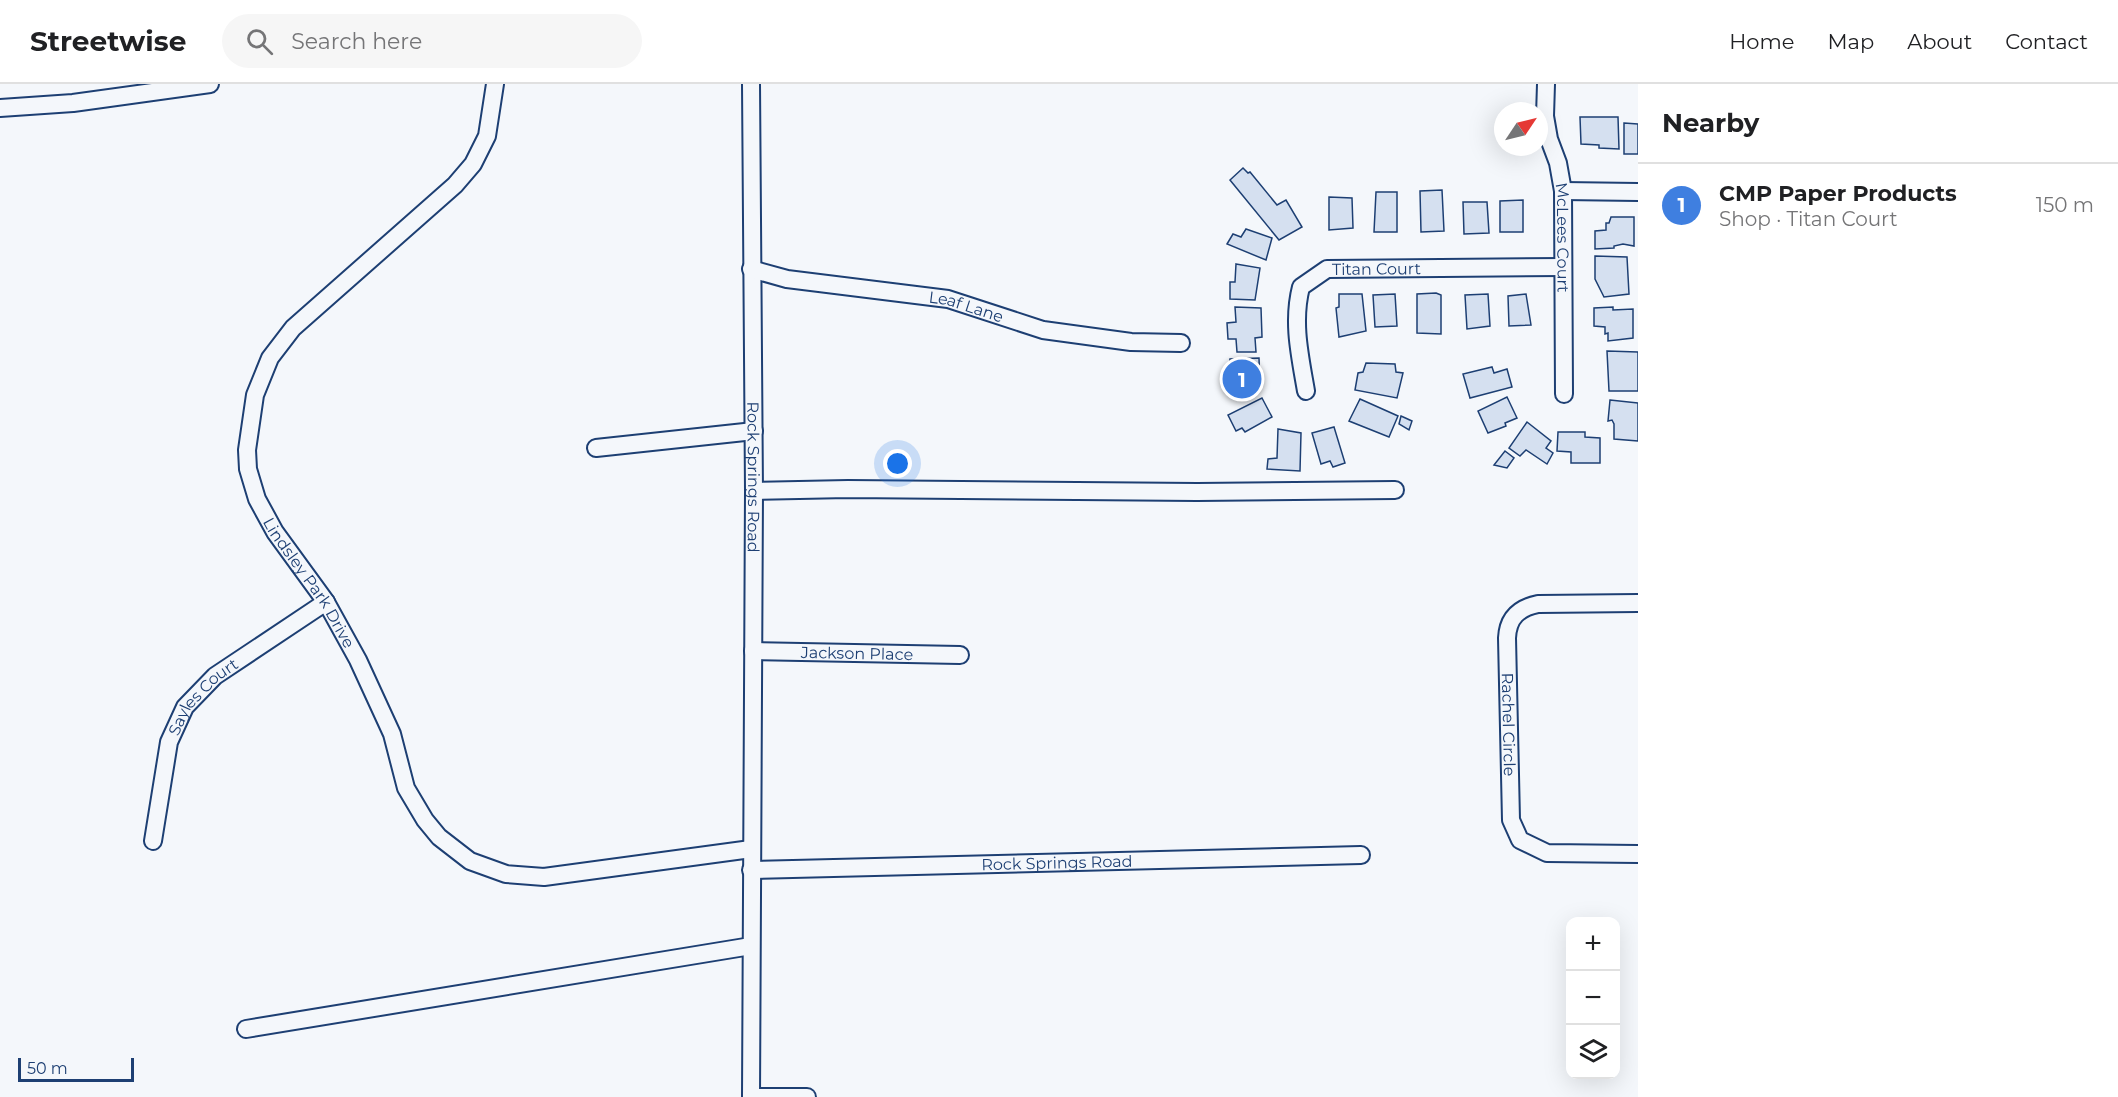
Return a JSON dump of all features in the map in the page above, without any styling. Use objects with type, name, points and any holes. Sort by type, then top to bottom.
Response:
[{"type":"street","points":[[0,108],[73,103],[210,84]]},
{"type":"street","name":"Lindsley Park Drive","points":[[495,84],[487,136],[473,164],[455,184],[293,328],[270,358],[255,395],[247,450],[248,469],[258,499],[275,532],[326,602],[358,660],[392,734],[406,788],[438,837],[470,861],[506,874],[544,877],[751,849]]},
{"type":"street","name":"Rock Springs Road","points":[[751,84],[754,431],[751,1097]]},
{"type":"street","name":"McLees Court","points":[[1546,84],[1545,116],[1563,191],[1564,394]]},
{"type":"street","points":[[1563,191],[1638,192]]},
{"type":"street","name":"Titan Court","points":[[1306,391],[1296,330],[1296,304],[1301,287],[1326,269],[1563,267]]},
{"type":"street","name":"Leaf Lane","points":[[751,268],[787,279],[948,299],[1043,330],[1131,342],[1181,343]]},
{"type":"street","points":[[596,448],[754,431]]},
{"type":"street","points":[[754,491],[848,489],[1197,492],[1395,490]]},
{"type":"street","name":"Sayles Court","points":[[153,841],[169,742],[185,707],[214,676],[326,602]]},
{"type":"street","name":"Rachel Circle","points":[[1638,603],[1538,604],[1525,607],[1514,615],[1507,627],[1511,820],[1520,840],[1547,853],[1638,854]]},
{"type":"street","name":"Jackson Place","points":[[753,651],[960,655]]},
{"type":"street","name":"Rock Springs Road","points":[[751,870],[1361,855]]},
{"type":"street","points":[[246,1029],[751,946]]},
{"type":"street","points":[[751,1097],[807,1097]]},
{"type":"building","points":[[1580,117],[1618,117],[1619,149],[1581,144]]},
{"type":"building","points":[[1624,123],[1638,124],[1638,154],[1624,154]]},
{"type":"building","points":[[1243,168],[1248,173],[1250,172],[1277,205],[1286,200],[1302,227],[1279,240],[1230,180]]},
{"type":"building","points":[[1442,190],[1444,231],[1421,232],[1420,191]]},
{"type":"building","points":[[1376,192],[1397,192],[1397,232],[1374,232]]},
{"type":"building","points":[[1329,197],[1352,198],[1353,228],[1329,230]]},
{"type":"building","points":[[1523,200],[1523,232],[1500,232],[1500,201]]},
{"type":"building","points":[[1463,202],[1487,202],[1489,233],[1464,234]]},
{"type":"building","points":[[1611,217],[1634,217],[1634,246],[1623,244],[1614,246],[1614,248],[1595,249],[1595,231],[1606,230],[1606,223],[1609,223]]},
{"type":"building","points":[[1246,229],[1272,238],[1266,260],[1227,244],[1233,234],[1241,237]]},
{"type":"building","points":[[1595,256],[1627,257],[1629,294],[1604,297],[1595,279]]},
{"type":"building","points":[[1236,264],[1260,268],[1255,300],[1230,299],[1230,282],[1235,282]]},
{"type":"building","points":[[1339,294],[1362,294],[1366,331],[1339,337],[1336,308],[1339,307]]},
{"type":"building","points":[[1395,294],[1397,326],[1375,327],[1373,295]]},
{"type":"building","points":[[1417,294],[1441,295],[1441,334],[1417,333]]},
{"type":"building","points":[[1488,294],[1490,326],[1467,329],[1465,295]]},
{"type":"building","points":[[1526,294],[1531,325],[1509,326],[1508,296]]},
{"type":"building","points":[[1235,307],[1261,308],[1262,337],[1255,338],[1256,352],[1237,352],[1236,339],[1228,339],[1227,323],[1236,322]]},
{"type":"building","points":[[1613,307],[1613,310],[1633,309],[1633,338],[1608,341],[1605,327],[1594,326],[1594,308]]},
{"type":"building","points":[[1607,351],[1638,352],[1638,391],[1609,391]]},
{"type":"building","points":[[1259,358],[1260,387],[1249,388],[1249,378],[1228,378],[1230,359]]},
{"type":"building","points":[[1366,363],[1395,364],[1396,372],[1403,373],[1397,398],[1355,390],[1358,373],[1363,372]]},
{"type":"building","points":[[1492,367],[1494,373],[1507,369],[1512,387],[1470,398],[1463,374]]},
{"type":"building","points":[[1507,397],[1517,418],[1505,423],[1506,426],[1488,433],[1478,411]]},
{"type":"building","points":[[1262,398],[1272,417],[1245,432],[1242,428],[1236,431],[1228,415]]},
{"type":"building","points":[[1360,399],[1398,416],[1389,437],[1349,421]]},
{"type":"building","points":[[1610,400],[1638,403],[1638,441],[1614,439],[1614,424],[1612,420],[1608,421]]},
{"type":"building","points":[[1401,416],[1412,421],[1409,430],[1399,424]]},
{"type":"building","points":[[1527,422],[1551,441],[1546,448],[1553,453],[1547,464],[1526,450],[1520,456],[1509,448]]},
{"type":"building","points":[[1334,427],[1345,463],[1333,467],[1330,461],[1321,464],[1312,433]]},
{"type":"building","points":[[1278,429],[1301,433],[1300,471],[1267,469],[1268,459],[1277,458]]},
{"type":"building","points":[[1558,432],[1585,432],[1585,437],[1600,438],[1600,463],[1571,463],[1571,452],[1557,451]]},
{"type":"building","points":[[1505,451],[1514,458],[1507,468],[1494,465]]},
{"type":"place","name":"CMP Paper Products","points":[[1242,379]]}]
